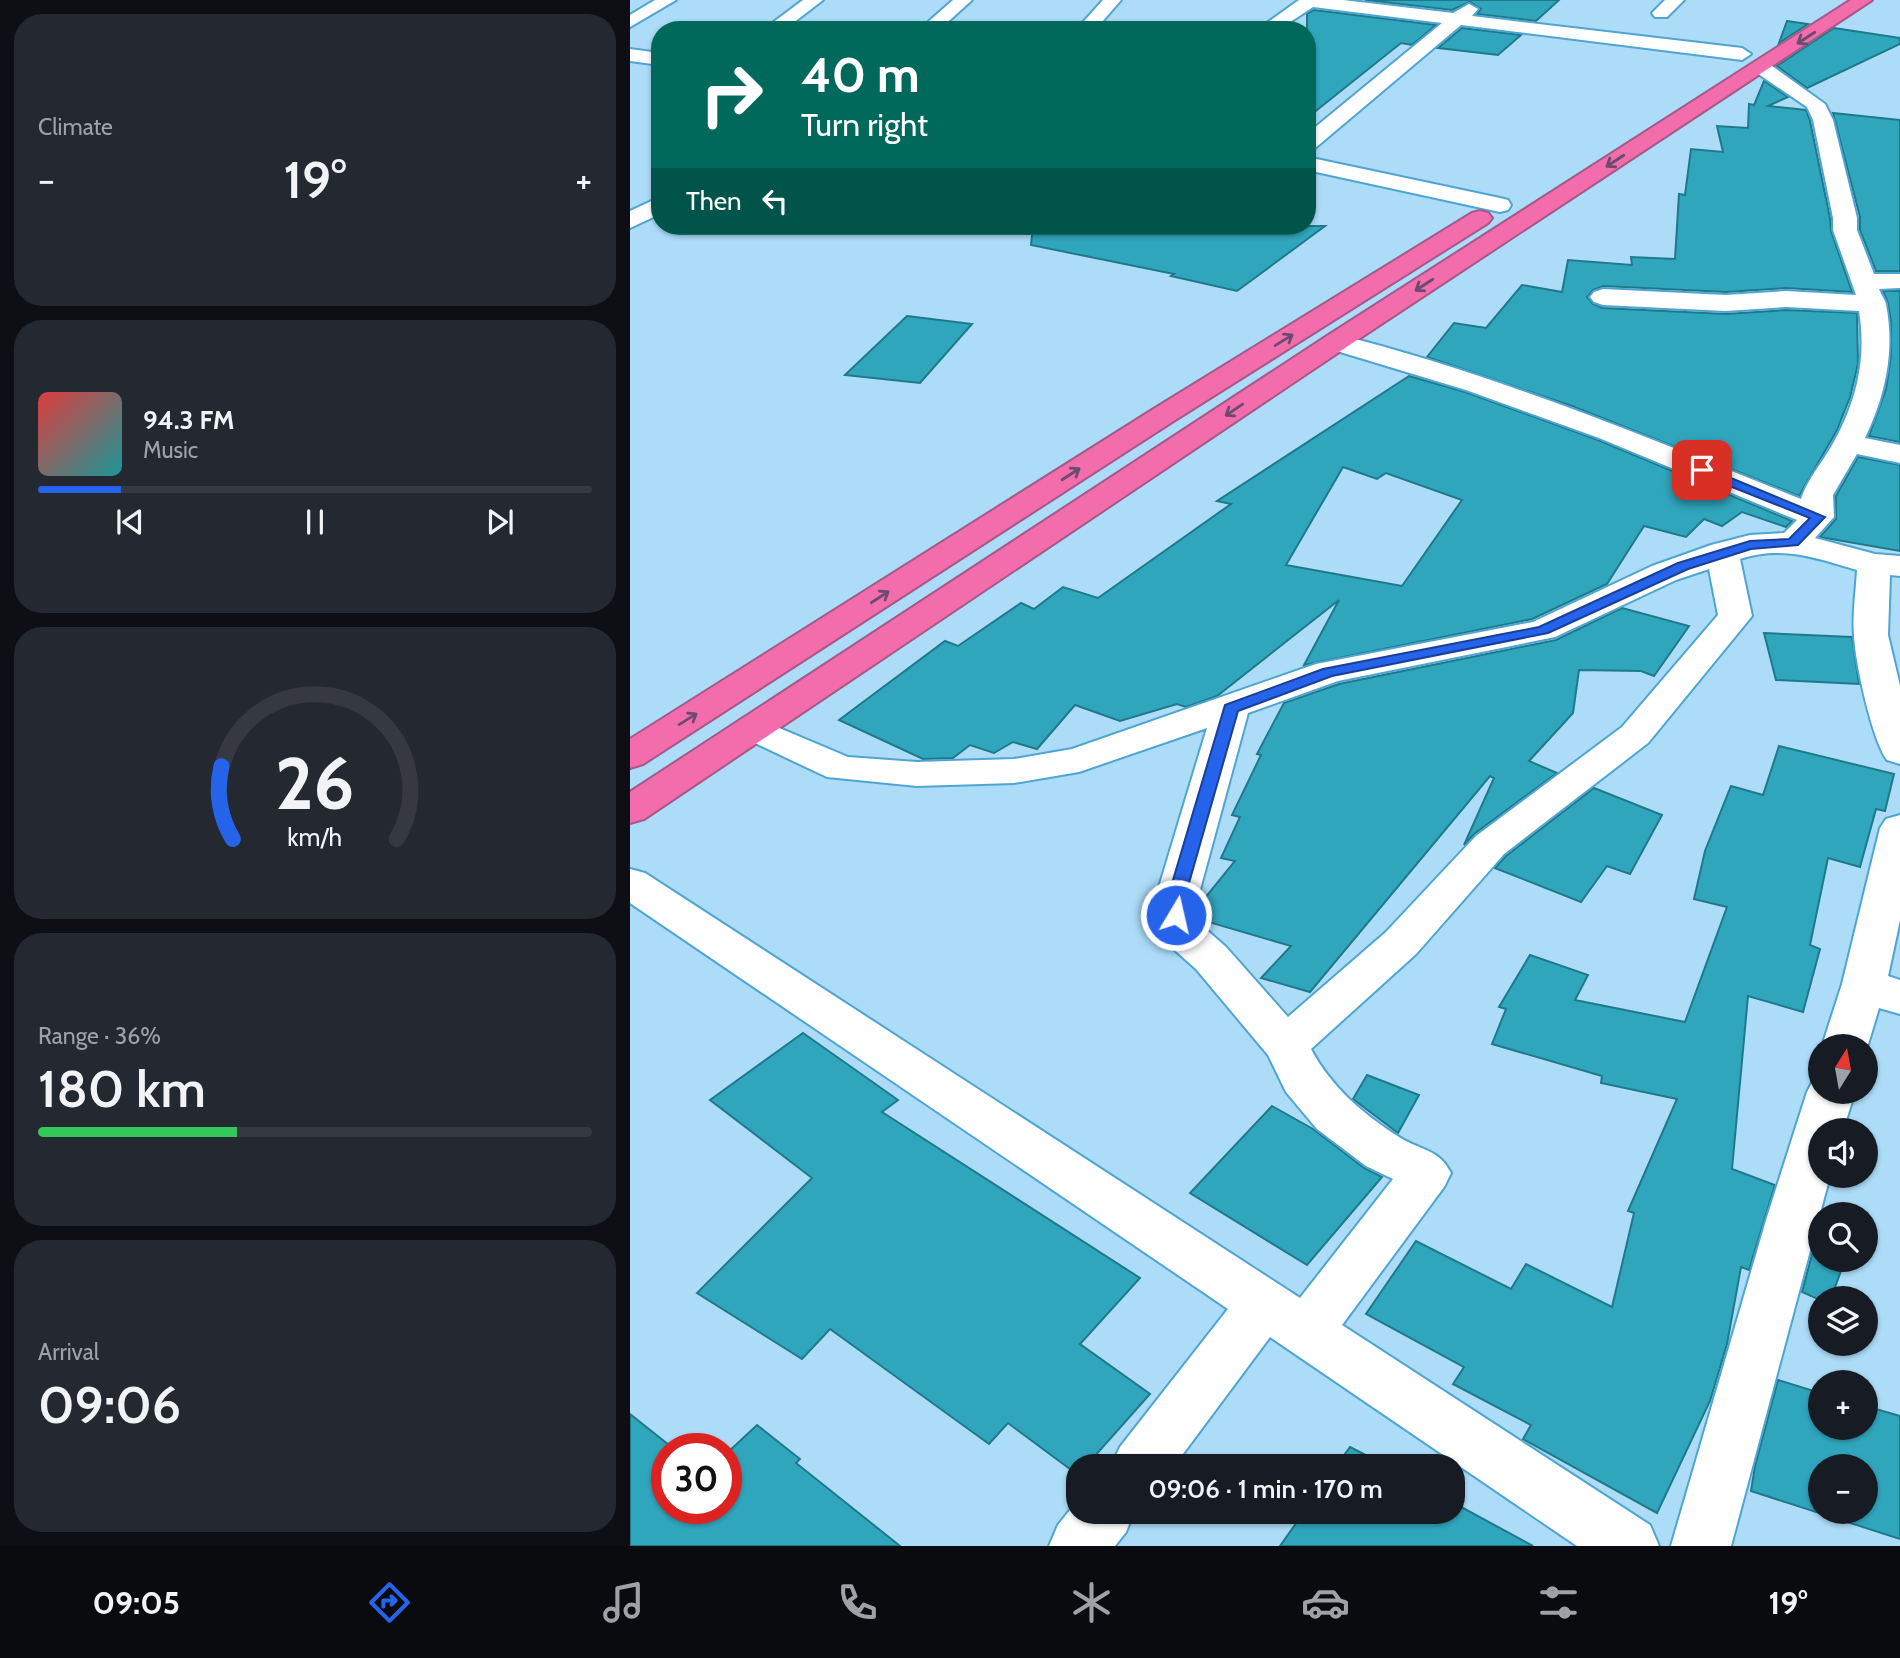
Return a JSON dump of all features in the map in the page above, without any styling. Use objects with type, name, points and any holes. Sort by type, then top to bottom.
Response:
[{"type":"highway","points":[[630,810],[1336,342],[1752,61],[1828,0]]},
{"type":"highway","points":[[630,756],[1162,416],[1500,205],[1863,0]]},
{"type":"street","points":[[630,22],[667,0]]},
{"type":"street","points":[[785,21],[814,0]]},
{"type":"street","points":[[938,21],[963,0]]},
{"type":"street","points":[[1093,21],[1112,0]]},
{"type":"street","points":[[1279,21],[1310,0],[1456,18],[1752,61],[1815,104],[1823,120],[1845,218],[1845,230],[1870,293],[1876,352],[1887,381],[1816,500],[1818,517]]},
{"type":"street","points":[[1316,137],[1456,18],[1483,0]]},
{"type":"street","points":[[1661,13],[1675,0]]},
{"type":"street","points":[[630,55],[651,58]]},
{"type":"street","points":[[1316,165],[1500,205]]},
{"type":"street","points":[[630,221],[651,209]]},
{"type":"street","points":[[1603,296],[1726,303],[1870,293],[1900,281]]},
{"type":"street","points":[[1336,342],[1476,384],[1609,432],[1818,517]]},
{"type":"street","points":[[1848,443],[1900,454]]},
{"type":"street","points":[[1793,542],[1818,517]]},
{"type":"street","points":[[752,728],[841,768],[917,775],[1014,771],[1079,760],[1328,672],[1543,630],[1664,573],[1722,552],[1750,545],[1793,542],[1887,565],[1871,635],[1889,719],[1900,752]]},
{"type":"street","points":[[1286,1045],[1401,943],[1490,845],[1635,734],[1735,616],[1722,552]]},
{"type":"street","points":[[1152,1454],[1426,1173],[1383,1153],[1334,1116],[1303,1079],[1286,1045],[1211,958],[1183,933],[1176,915],[1177,897],[1231,708]]},
{"type":"street","points":[[1853,1034],[1882,991],[1900,828]]},
{"type":"street","points":[[630,883],[1629,1546]]},
{"type":"street","points":[[1701,1546],[1792,1217],[1827,1104]]},
{"type":"street","points":[[1079,1546],[1096,1524]]},
{"type":"building","points":[[1365,0],[1559,0],[1536,21],[1477,14],[1481,9],[1470,2],[1452,10]]},
{"type":"building","points":[[1314,10],[1436,25],[1412,45],[1401,43],[1316,111],[1316,21],[1307,21],[1307,14]]},
{"type":"building","points":[[1787,21],[1808,24],[1779,43]]},
{"type":"building","points":[[1462,28],[1521,35],[1498,55],[1438,48]]},
{"type":"building","points":[[1834,28],[1900,38],[1900,44],[1807,88],[1777,66]]},
{"type":"building","points":[[1764,81],[1788,97],[1768,106],[1806,110],[1831,231],[1852,292],[1786,288],[1726,292],[1603,286],[1593,290],[1587,297],[1593,304],[1603,308],[1726,314],[1786,310],[1857,313],[1858,364],[1850,397],[1837,430],[1799,496],[1572,406],[1427,357],[1454,323],[1486,328],[1522,285],[1562,292],[1568,260],[1632,265],[1631,257],[1675,259],[1679,194],[1685,195],[1691,149],[1723,152],[1717,126],[1748,128],[1749,104],[1754,105]]},
{"type":"building","points":[[1833,113],[1900,120],[1900,271],[1876,271],[1860,230],[1860,217]]},
{"type":"building","points":[[1032,235],[1313,235],[1237,291],[1171,276],[1174,274],[1031,245]]},
{"type":"building","points":[[1883,291],[1900,291],[1900,442],[1869,436],[1886,389],[1891,356],[1891,321]]},
{"type":"building","points":[[907,316],[972,324],[920,383],[845,375]]},
{"type":"building","points":[[1409,376],[1465,392],[1598,440],[1792,521],[1786,527],[1742,512],[1722,526],[1704,519],[1686,537],[1644,526],[1607,584],[1532,619],[1304,665],[1339,600],[1217,696],[1186,707],[1177,704],[1120,721],[1075,705],[1037,749],[1013,742],[994,753],[970,745],[953,758],[923,759],[839,720],[945,641],[958,646],[1021,603],[1034,609],[1063,587],[1098,598],[1231,504],[1217,501]],"holes":[[[1343,467],[1377,479],[1386,473],[1462,500],[1402,586],[1286,565]]]},
{"type":"building","points":[[1858,457],[1900,465],[1900,551],[1820,537],[1836,519],[1836,496]]},
{"type":"building","points":[[1622,608],[1689,626],[1654,676],[1641,671],[1579,670],[1573,713],[1529,761],[1557,773],[1474,834],[1464,845],[1494,778],[1490,776],[1310,992],[1261,978],[1291,946],[1202,920],[1200,904],[1235,861],[1221,858],[1240,817],[1232,815],[1261,755],[1257,754],[1284,703],[1339,684],[1556,640]]},
{"type":"building","points":[[1764,633],[1852,637],[1859,684],[1776,680]]},
{"type":"building","points":[[1779,746],[1894,774],[1885,811],[1876,809],[1860,867],[1828,858],[1810,945],[1820,949],[1803,1012],[1748,996],[1732,1169],[1775,1185],[1749,1270],[1741,1267],[1727,1344],[1710,1401],[1657,1513],[1523,1439],[1531,1425],[1453,1384],[1464,1367],[1366,1314],[1416,1241],[1511,1289],[1526,1264],[1612,1307],[1634,1213],[1628,1211],[1677,1099],[1601,1083],[1602,1076],[1492,1044],[1506,1009],[1499,1007],[1530,955],[1588,975],[1575,1000],[1685,1022],[1727,907],[1694,899],[1705,851],[1731,786],[1763,795]]},
{"type":"building","points":[[1594,788],[1662,815],[1630,874],[1607,866],[1581,902],[1495,868],[1506,856]]},
{"type":"building","points":[[803,1033],[898,1100],[882,1112],[1140,1278],[1080,1344],[1150,1394],[1097,1454],[1066,1454],[1066,1466],[1008,1423],[989,1444],[830,1329],[802,1359],[697,1293],[812,1178],[710,1100]]},
{"type":"building","points":[[1367,1075],[1419,1095],[1398,1133],[1353,1099]]},
{"type":"building","points":[[1272,1106],[1313,1129],[1364,1168],[1382,1177],[1307,1265],[1190,1193]]},
{"type":"building","points":[[1808,1270],[1808,1272],[1841,1272],[1835,1286],[1808,1286],[1808,1295],[1802,1292]]},
{"type":"building","points":[[1778,1380],[1808,1389],[1808,1440],[1878,1440],[1878,1410],[1900,1416],[1900,1539],[1853,1524],[1878,1524],[1878,1454],[1808,1454],[1808,1509],[1751,1491]]},
{"type":"building","points":[[630,1414],[654,1433],[651,1433],[651,1524],[742,1524],[742,1439],[757,1425],[800,1459],[796,1463],[900,1546],[630,1546]]},
{"type":"building","points":[[1350,1447],[1364,1454],[1345,1454]]},
{"type":"building","points":[[1465,1509],[1533,1546],[1280,1546],[1296,1524],[1465,1524]]},
{"type":"route","points":[[1176,915],[1177,897],[1231,708],[1328,672],[1543,630],[1664,573],[1722,552],[1750,545],[1793,542],[1818,517],[1702,470]]}]
